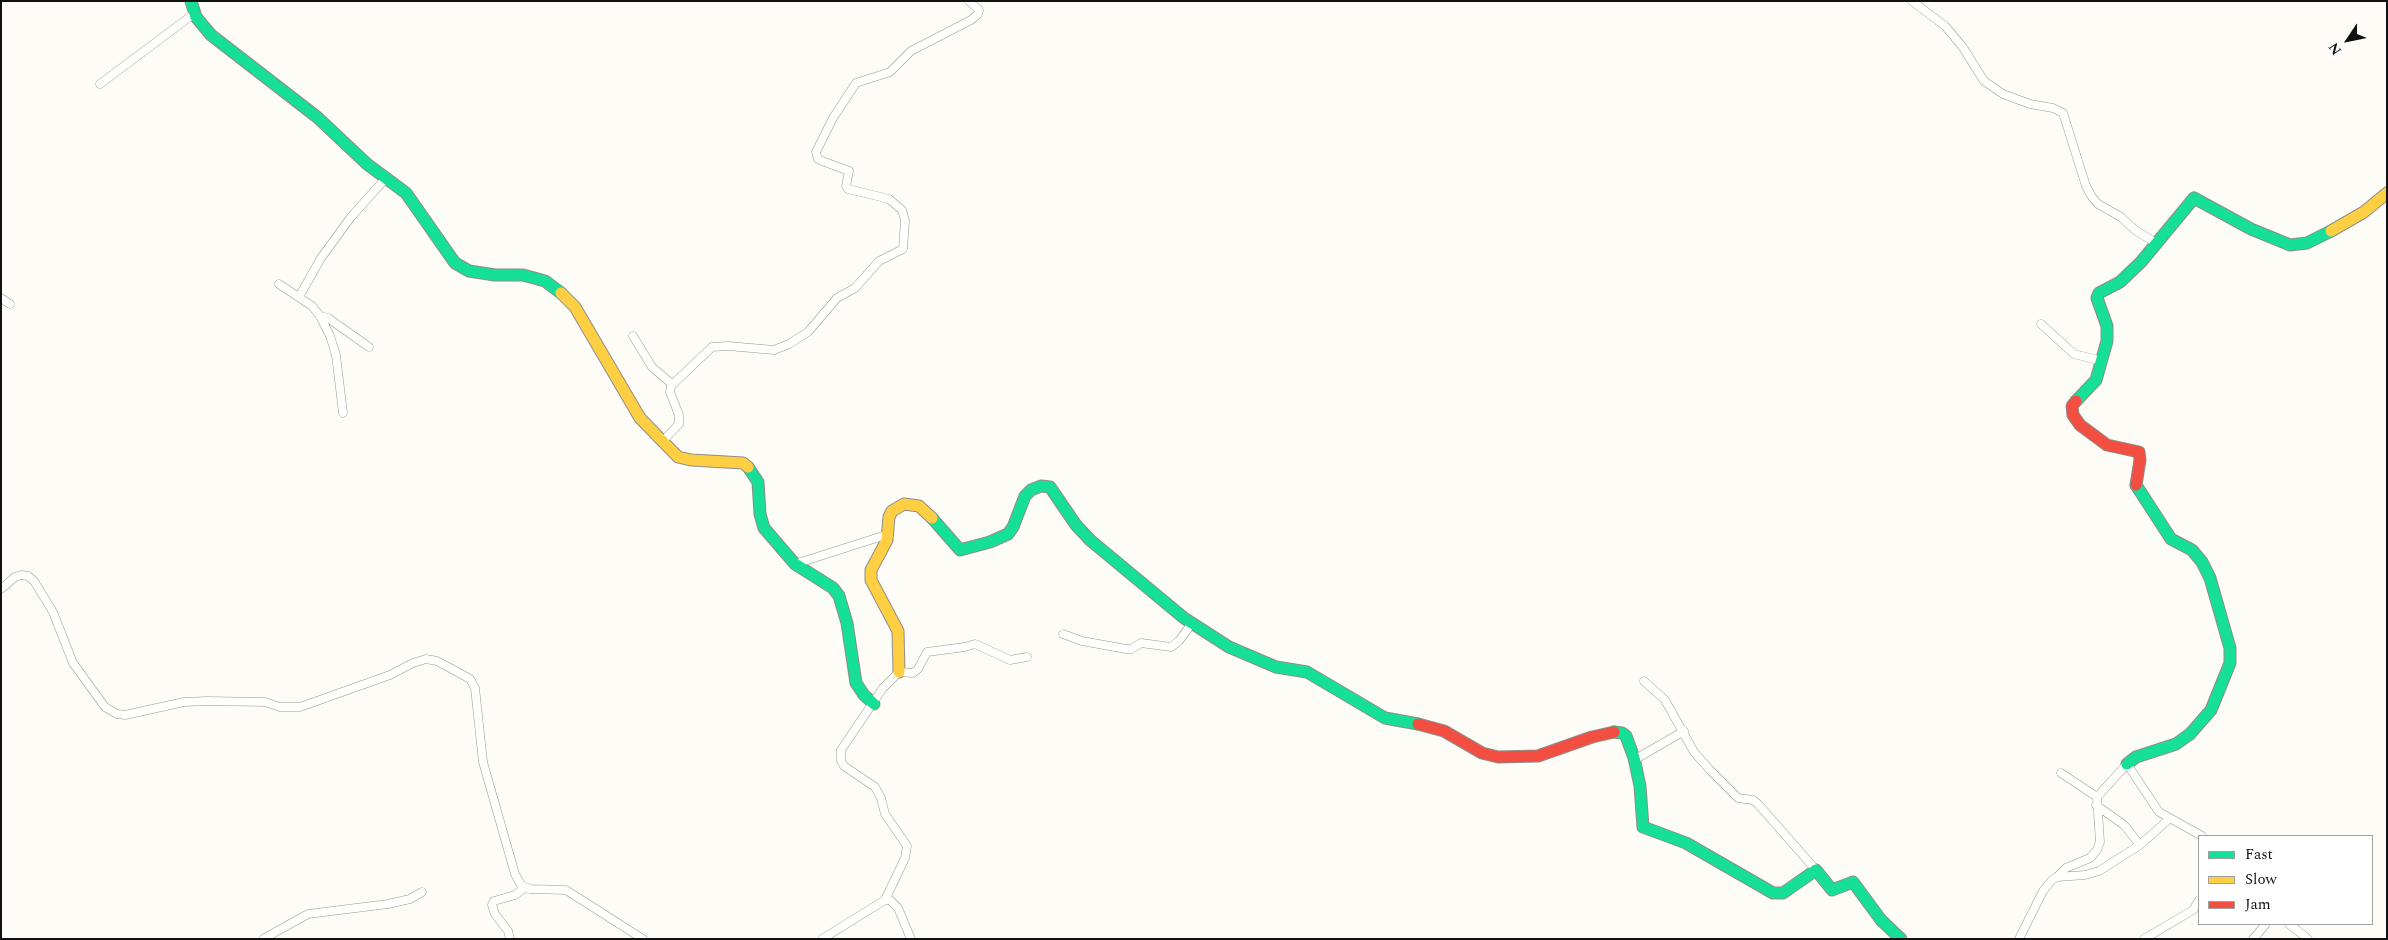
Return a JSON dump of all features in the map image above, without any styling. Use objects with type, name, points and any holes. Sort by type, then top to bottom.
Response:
[{"type":"street","points":[[191,1],[195,13],[211,34],[317,117],[367,164],[406,193],[455,263],[469,271],[495,275],[523,275],[545,281],[561,293],[575,307],[640,418],[678,457],[691,460],[743,464],[750,468],[758,482],[760,514],[764,528],[795,564],[833,588],[839,596],[847,623],[856,683],[864,695],[874,704]]},
{"type":"street","points":[[662,442],[679,424],[679,415],[670,392],[672,384],[712,347],[728,346],[774,350],[803,337],[837,298],[855,288],[879,261],[903,249],[905,241],[902,210],[889,199],[848,189],[846,186],[849,171],[818,159],[816,152],[833,118],[856,83],[890,72],[911,51],[971,20],[978,14],[979,10],[969,1]]},
{"type":"street","points":[[1912,1],[1946,26],[1962,46],[1984,81],[2003,94],[2030,104],[2053,108],[2062,113],[2086,186],[2092,197],[2098,204],[2121,217],[2135,230],[2156,243]]},
{"type":"street","points":[[100,84],[195,13]]},
{"type":"street","points":[[299,298],[321,258],[351,217],[386,178]]},
{"type":"street","points":[[2019,939],[2044,891],[2056,877],[2066,868],[2090,858],[2097,850],[2100,842],[2096,801],[2127,764],[2136,757],[2176,744],[2190,734],[2210,710],[2230,663],[2230,648],[2210,578],[2202,562],[2192,550],[2171,539],[2135,483],[2140,460],[2139,452],[2133,449],[2107,445],[2080,425],[2073,415],[2072,406],[2096,380],[2107,341],[2107,326],[2097,298],[2099,294],[2125,278],[2196,198],[2251,229],[2290,245],[2307,243],[2340,226],[2364,212],[2387,193]]},
{"type":"street","points":[[279,284],[312,306],[320,316],[330,336],[336,355],[343,413]]},
{"type":"street","points":[[1,298],[10,304]]},
{"type":"street","points":[[320,316],[328,318],[369,347]]},
{"type":"street","points":[[2041,324],[2069,351],[2102,361]]},
{"type":"street","points":[[633,336],[652,367],[672,384]]},
{"type":"street","points":[[900,672],[898,631],[871,580],[871,570],[889,534],[887,526],[889,517],[897,507],[904,504],[919,506],[939,525],[960,550],[990,542],[1008,534],[1013,527],[1025,496],[1031,490],[1041,486],[1050,487],[1054,490],[1076,526],[1090,540],[1192,623],[1229,647],[1276,667],[1307,672],[1385,718],[1412,722],[1444,731],[1482,753],[1498,757],[1538,756],[1592,736],[1616,732],[1626,736],[1634,760],[1640,786],[1641,822],[1643,827],[1686,843],[1773,892],[1784,893],[1816,870]]},
{"type":"street","points":[[795,564],[889,534]]},
{"type":"street","points":[[1,589],[15,577],[21,575],[28,576],[34,581],[53,612],[73,663],[105,707],[117,714],[126,715],[184,702],[207,701],[265,702],[280,707],[300,707],[390,675],[413,663],[426,659],[437,662],[470,679],[475,688],[483,762],[515,874],[524,888]]},
{"type":"street","points":[[1063,634],[1082,641],[1126,649],[1131,649],[1143,643],[1171,647],[1179,641],[1192,623]]},
{"type":"street","points":[[822,939],[885,900],[906,858],[906,846],[885,814],[881,798],[875,786],[844,766],[840,755],[841,750],[874,704],[883,688],[900,672],[913,673],[918,669],[927,652],[965,648],[975,644],[1010,660],[1027,656]]},
{"type":"street","points":[[1644,681],[1665,700],[1694,752],[1710,770],[1738,798],[1753,800],[1758,804],[1832,890],[1853,882],[1881,920],[1901,939]]},
{"type":"street","points":[[1634,760],[1684,731]]},
{"type":"street","points":[[2127,764],[2151,803],[2169,819],[2200,835]]},
{"type":"street","points":[[2061,773],[2124,825],[2140,845]]},
{"type":"street","points":[[2056,877],[2092,874],[2121,859],[2169,819]]},
{"type":"street","points":[[510,939],[508,931],[495,914],[492,905],[494,901],[515,895],[524,888],[566,890],[643,939]]},
{"type":"street","points":[[263,939],[308,914],[388,904],[410,899],[422,892]]},
{"type":"street","points":[[885,900],[890,900],[898,908],[911,939]]},
{"type":"street","points":[[2144,939],[2193,910],[2198,902]]},
{"type":"street","points":[[2253,939],[2265,925]]},
{"type":"street","points":[[2290,925],[2308,939]]},
{"type":"traffic: fast","points":[[191,1],[196,17],[211,35],[317,117],[367,164],[406,193],[455,263],[469,271],[495,275],[523,275],[545,281],[561,293]]},
{"type":"traffic: fast","points":[[2076,401],[2096,380],[2107,341],[2107,326],[2097,298],[2099,293],[2120,282],[2141,262],[2194,198],[2251,229],[2290,245],[2307,243],[2331,231]]},
{"type":"traffic: fast","points":[[748,467],[758,482],[760,514],[764,528],[795,564],[833,588],[839,596],[847,623],[856,683],[864,695],[874,704]]},
{"type":"traffic: fast","points":[[2127,764],[2136,757],[2176,744],[2190,734],[2211,710],[2230,663],[2230,648],[2210,578],[2202,562],[2192,550],[2171,539],[2136,485]]},
{"type":"traffic: fast","points":[[932,518],[960,550],[990,542],[1008,534],[1013,527],[1025,496],[1031,490],[1041,486],[1050,487],[1076,525],[1090,540],[1184,618],[1229,647],[1276,667],[1307,672],[1385,718],[1418,724]]},
{"type":"traffic: fast","points":[[1614,732],[1622,733],[1626,736],[1634,758],[1640,786],[1643,827],[1686,843],[1773,893],[1783,893],[1816,870],[1832,890],[1853,882],[1881,920],[1901,939]]},
{"type":"traffic: slow","points":[[2331,231],[2364,212],[2387,193]]},
{"type":"traffic: slow","points":[[561,293],[575,307],[640,418],[678,457],[691,460],[743,463],[748,467]]},
{"type":"traffic: slow","points":[[899,672],[898,631],[871,580],[871,570],[887,540],[889,517],[892,511],[904,504],[919,506],[932,518]]},
{"type":"traffic: jam","points":[[2076,401],[2072,406],[2073,415],[2080,425],[2107,445],[2139,452],[2140,460],[2136,485]]},
{"type":"traffic: jam","points":[[1418,724],[1444,731],[1482,753],[1498,757],[1538,756],[1592,737],[1614,732]]}]
